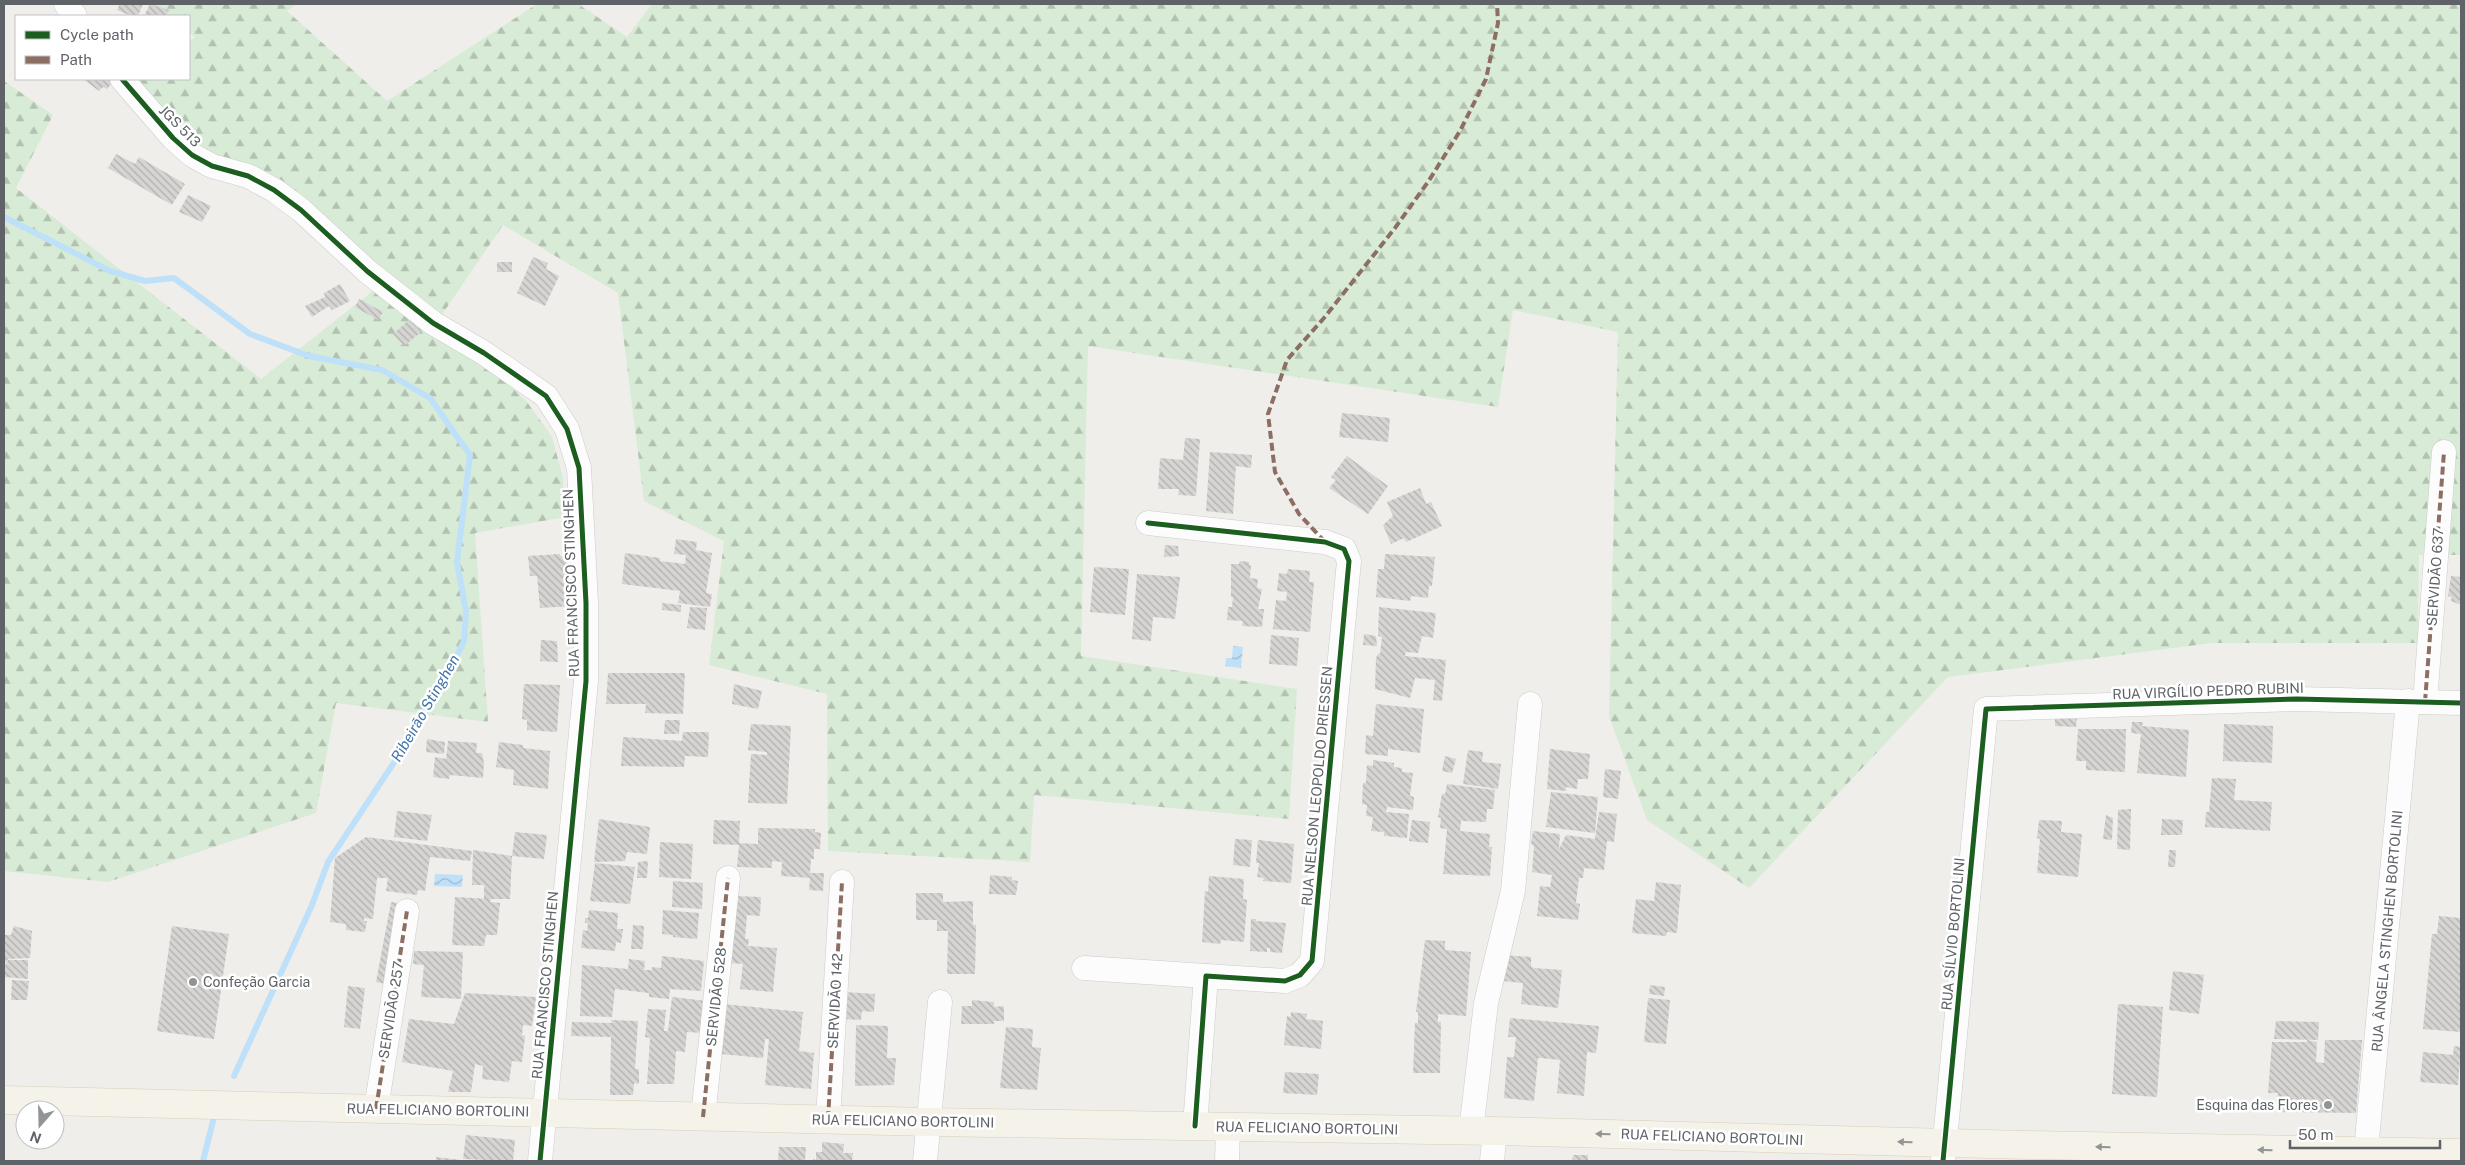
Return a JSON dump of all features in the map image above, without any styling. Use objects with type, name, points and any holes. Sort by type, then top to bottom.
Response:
[{"type":"main road","name":"RUA FELICIANO BORTOLINI","points":[[4,1100],[930,1122],[1483,1131],[1944,1152],[2366,1157],[2461,1153]]},
{"type":"street","points":[[66,4],[74,15]]},
{"type":"street","name":"JGS 513","points":[[123,80],[173,138],[192,156],[212,166],[234,172]]},
{"type":"street","name":"RUA FRANCISCO STINGHEN","points":[[234,172],[248,176],[274,190],[301,210],[367,271],[433,323],[508,368],[546,396],[567,429],[579,468],[586,603],[586,681],[540,1161]]},
{"type":"street","name":"SERVIDÃO 637","points":[[2417,702],[2444,452]]},
{"type":"street","name":"RUA NELSON LEOPOLDO DRIESSEN","points":[[1148,523],[1325,542],[1344,548],[1349,561],[1312,960],[1300,975],[1285,981],[1206,976]]},
{"type":"street","name":"RUA VIRGÍLIO PEDRO RUBINI","points":[[1986,709],[2164,704],[2230,700],[2461,703]]},
{"type":"street","name":"RUA ÂNGELA STINGHEN BORTOLINI","points":[[2366,1157],[2417,702]]},
{"type":"street","points":[[1492,1161],[1483,1131],[1486,1003],[1512,891],[1530,704]]},
{"type":"street","name":"RUA SÍLVIO BORTOLINI","points":[[1944,1152],[1986,709]]},
{"type":"street","name":"SERVIDÃO 528","points":[[703,1117],[728,878]]},
{"type":"street","name":"SERVIDÃO 142","points":[[828,1119],[842,882]]},
{"type":"street","name":"SERVIDÃO 257","points":[[376,1109],[407,911]]},
{"type":"street","points":[[1084,968],[1206,976],[1195,1126]]},
{"type":"street","points":[[925,1161],[940,1002]]},
{"type":"street","points":[[1227,1161],[1228,1128]]},
{"type":"green space","points":[[154,4],[296,4],[287,11],[387,101],[537,4],[578,4],[627,37],[652,4],[2461,4],[2461,555],[2419,555],[2418,643],[2212,643],[1948,677],[1749,888],[1647,820],[1609,716],[1618,332],[1513,310],[1498,407],[1088,346],[1081,656],[1297,689],[1289,819],[1034,795],[1030,862],[828,851],[827,694],[709,665],[724,541],[644,501],[618,293],[503,225],[441,316],[195,151],[135,83],[140,80],[190,80],[190,41],[195,37],[190,33],[190,15],[168,15]]},
{"type":"green space","points":[[4,81],[53,115],[16,188],[261,379],[374,290],[501,377],[527,402],[552,437],[563,478],[565,517],[475,533],[488,722],[336,703],[316,813],[108,882],[4,871]]},
{"type":"water","points":[[1233,646],[1243,647],[1241,668],[1225,666],[1226,658],[1232,658]]},
{"type":"water","points":[[435,874],[463,875],[462,887],[434,886]]},
{"type":"building","points":[[120,4],[143,4],[138,15],[129,15],[117,10]]},
{"type":"building","points":[[150,4],[169,10],[166,15],[144,15]]},
{"type":"building","points":[[84,80],[114,81],[107,89],[103,87],[99,91]]},
{"type":"building","points":[[116,154],[135,164],[139,157],[185,184],[172,205],[108,168]]},
{"type":"building","points":[[188,195],[211,206],[202,222],[179,212]]},
{"type":"building","points":[[533,257],[548,263],[546,269],[559,276],[545,306],[517,293]]},
{"type":"building","points":[[497,262],[512,262],[512,272],[497,272]]},
{"type":"building","points":[[340,284],[350,301],[332,310],[329,306],[312,317],[305,306],[325,297],[324,293]]},
{"type":"building","points":[[359,299],[383,312],[378,320],[355,307]]},
{"type":"building","points":[[410,319],[421,332],[404,346],[393,334]]},
{"type":"building","points":[[1342,413],[1390,418],[1388,442],[1339,437]]},
{"type":"building","points":[[1185,438],[1200,439],[1196,496],[1178,495],[1179,489],[1158,489],[1160,458],[1183,460]]},
{"type":"building","points":[[1210,452],[1252,455],[1251,468],[1236,466],[1233,514],[1206,511]]},
{"type":"building","points":[[1347,456],[1388,486],[1368,514],[1329,488],[1336,480],[1331,477]]},
{"type":"building","points":[[1420,488],[1426,504],[1431,502],[1442,526],[1406,542],[1404,538],[1391,544],[1383,525],[1393,516],[1387,502]]},
{"type":"building","points":[[676,539],[697,542],[696,550],[712,553],[706,593],[712,594],[710,607],[678,603],[680,591],[622,584],[625,553],[660,558],[660,561],[685,564],[686,555],[674,554]]},
{"type":"building","points":[[1165,545],[1178,546],[1179,556],[1164,557]]},
{"type":"building","points":[[560,554],[560,556],[566,556],[571,606],[540,608],[537,576],[530,576],[528,556]]},
{"type":"building","points":[[1385,554],[1435,557],[1432,586],[1429,586],[1428,598],[1411,596],[1410,601],[1376,597],[1378,569],[1384,569]]},
{"type":"building","points":[[1240,561],[1249,562],[1249,565],[1251,565],[1250,578],[1258,579],[1257,588],[1262,589],[1258,609],[1264,609],[1262,627],[1242,626],[1243,621],[1227,620],[1228,607],[1232,607],[1233,597],[1231,597],[1231,564],[1239,564]]},
{"type":"building","points":[[1094,567],[1129,569],[1125,615],[1090,612]]},
{"type":"building","points":[[1288,569],[1310,571],[1309,582],[1314,582],[1310,632],[1273,629],[1276,600],[1286,601],[1287,592],[1277,591],[1279,573],[1287,574]]},
{"type":"building","points":[[1137,574],[1180,577],[1175,619],[1153,617],[1151,641],[1132,639]]},
{"type":"building","points":[[2451,576],[2461,577],[2461,605],[2451,601],[2452,597],[2448,596]]},
{"type":"building","points":[[662,603],[681,605],[681,612],[662,610]]},
{"type":"building","points":[[690,607],[707,608],[705,630],[687,628]]},
{"type":"building","points":[[1379,607],[1436,613],[1433,638],[1422,636],[1418,653],[1406,652],[1405,656],[1446,660],[1442,701],[1433,700],[1435,680],[1415,678],[1410,698],[1375,689],[1376,658],[1380,654],[1382,637],[1378,636]]},
{"type":"building","points":[[1364,634],[1376,636],[1377,646],[1363,645]]},
{"type":"building","points":[[1271,635],[1299,638],[1297,666],[1269,664]]},
{"type":"building","points":[[541,640],[557,641],[558,662],[540,661]]},
{"type":"building","points":[[608,673],[685,673],[683,714],[645,713],[646,704],[606,704]]},
{"type":"building","points":[[524,684],[560,685],[557,732],[527,730],[527,720],[522,719]]},
{"type":"building","points":[[734,684],[762,691],[758,709],[732,704]]},
{"type":"building","points":[[1376,704],[1424,709],[1420,753],[1388,749],[1388,756],[1365,754],[1366,735],[1373,736]]},
{"type":"building","points":[[2055,718],[2077,719],[2076,727],[2055,726]]},
{"type":"building","points":[[665,720],[680,720],[679,734],[664,734]]},
{"type":"building","points":[[2132,722],[2143,722],[2142,726],[2189,730],[2186,777],[2137,773],[2141,734],[2131,733]]},
{"type":"building","points":[[751,724],[791,726],[787,804],[748,803],[751,754],[767,755],[767,752],[748,750]]},
{"type":"building","points":[[2224,724],[2273,726],[2272,763],[2223,761]]},
{"type":"building","points":[[2078,729],[2126,729],[2125,772],[2086,770],[2086,761],[2076,761]]},
{"type":"building","points":[[683,732],[709,732],[708,757],[685,756],[684,767],[621,766],[623,737],[682,741]]},
{"type":"building","points":[[427,739],[445,742],[444,754],[426,752]]},
{"type":"building","points":[[448,741],[477,743],[476,753],[482,753],[484,763],[483,778],[450,775],[449,779],[433,777],[435,757],[446,759]]},
{"type":"building","points":[[499,742],[523,745],[523,748],[550,751],[548,789],[513,785],[514,770],[496,767]]},
{"type":"building","points":[[1550,749],[1590,754],[1588,779],[1578,779],[1577,789],[1566,787],[1566,791],[1547,789]]},
{"type":"building","points":[[1468,750],[1483,752],[1482,762],[1501,764],[1498,789],[1463,784]]},
{"type":"building","points":[[1445,756],[1456,759],[1452,773],[1442,771]]},
{"type":"building","points":[[1373,760],[1394,763],[1394,767],[1402,768],[1402,772],[1413,773],[1410,796],[1414,797],[1413,810],[1387,807],[1386,812],[1409,814],[1407,838],[1384,836],[1384,832],[1371,831],[1373,817],[1366,816],[1367,805],[1362,804],[1363,783],[1366,783],[1367,765],[1373,766]]},
{"type":"building","points":[[1605,769],[1621,771],[1618,799],[1603,797]]},
{"type":"building","points":[[2212,778],[2236,779],[2234,800],[2272,802],[2270,831],[2205,827],[2206,812],[2209,812]]},
{"type":"building","points":[[1447,784],[1495,790],[1493,809],[1487,809],[1486,822],[1461,821],[1460,831],[1490,834],[1489,847],[1492,847],[1490,876],[1443,874],[1447,829],[1440,828],[1441,818],[1438,817],[1442,794],[1445,794]]},
{"type":"building","points":[[1551,792],[1598,797],[1595,833],[1546,827]]},
{"type":"building","points":[[2131,809],[2130,850],[2117,849],[2118,810]]},
{"type":"building","points":[[397,811],[432,815],[427,841],[394,837]]},
{"type":"building","points":[[1599,812],[1617,814],[1614,842],[1607,841],[1604,870],[1584,868],[1583,878],[1579,878],[1576,903],[1580,904],[1578,920],[1537,916],[1540,886],[1550,887],[1552,875],[1532,872],[1534,846],[1531,844],[1533,831],[1560,834],[1559,849],[1566,835],[1595,839]]},
{"type":"building","points":[[2106,815],[2113,818],[2112,840],[2103,839]]},
{"type":"building","points":[[599,819],[650,827],[647,854],[627,852],[625,861],[594,862]]},
{"type":"building","points":[[2162,819],[2183,820],[2182,835],[2161,835]]},
{"type":"building","points":[[714,820],[740,821],[739,843],[758,844],[758,828],[815,829],[815,832],[821,833],[820,849],[814,849],[814,859],[811,859],[810,873],[824,873],[823,891],[809,890],[810,878],[781,876],[782,862],[772,861],[772,868],[737,867],[739,845],[713,844]]},
{"type":"building","points":[[1412,820],[1430,822],[1428,843],[1409,841]]},
{"type":"building","points":[[2039,820],[2062,821],[2061,832],[2082,834],[2078,877],[2037,873],[2040,839],[2037,838]]},
{"type":"building","points":[[515,832],[547,835],[544,859],[512,856]]},
{"type":"building","points":[[366,837],[472,851],[470,861],[430,857],[425,891],[418,890],[417,895],[386,891],[388,878],[377,878],[373,919],[364,918],[364,921],[367,921],[365,932],[346,930],[346,924],[330,922],[335,858]]},
{"type":"building","points":[[1235,839],[1252,840],[1250,867],[1233,865]]},
{"type":"building","points":[[1258,840],[1294,844],[1291,883],[1263,881],[1264,878],[1257,877],[1259,863],[1256,863]]},
{"type":"building","points":[[660,842],[693,844],[691,879],[659,877]]},
{"type":"building","points":[[473,850],[512,856],[510,899],[484,899],[484,885],[472,885]]},
{"type":"building","points":[[2169,850],[2176,850],[2175,867],[2168,867]]},
{"type":"building","points":[[648,861],[647,878],[637,878],[638,862]]},
{"type":"building","points":[[595,863],[635,867],[630,904],[590,901]]},
{"type":"building","points":[[990,875],[1012,877],[1012,880],[1018,881],[1016,895],[989,894]]},
{"type":"building","points":[[1209,876],[1244,879],[1243,899],[1247,900],[1244,942],[1221,940],[1220,944],[1202,942],[1205,891],[1208,892]]},
{"type":"building","points":[[673,881],[703,883],[702,909],[672,907]]},
{"type":"building","points":[[1656,882],[1681,885],[1677,933],[1667,932],[1666,936],[1632,933],[1636,899],[1654,901]]},
{"type":"building","points":[[916,893],[943,893],[943,902],[973,901],[973,925],[976,925],[975,974],[947,974],[948,931],[937,931],[937,920],[916,920]]},
{"type":"building","points":[[735,896],[761,897],[760,916],[747,915],[745,939],[749,939],[748,946],[777,948],[773,992],[740,989],[743,964],[728,963]]},
{"type":"building","points":[[455,897],[491,899],[490,902],[500,903],[497,935],[486,935],[484,946],[452,945]]},
{"type":"building","points":[[391,902],[405,904],[390,985],[376,982]]},
{"type":"building","points":[[589,910],[618,913],[617,929],[623,929],[621,943],[616,942],[615,951],[581,948],[583,930],[587,931],[588,923],[585,923],[585,918],[588,918]]},
{"type":"building","points":[[663,910],[699,913],[697,939],[662,934]]},
{"type":"building","points":[[2439,916],[2461,918],[2461,1032],[2423,1029],[2432,934],[2437,934]]},
{"type":"building","points":[[1251,919],[1286,923],[1282,953],[1270,952],[1270,948],[1267,948],[1267,952],[1250,951]]},
{"type":"building","points":[[633,925],[644,926],[643,949],[631,949]]},
{"type":"building","points":[[14,926],[32,931],[30,958],[8,959],[4,966],[4,935],[11,935]]},
{"type":"building","name":"Confeção Garcia","points":[[172,926],[229,934],[214,1039],[157,1031]]},
{"type":"building","points":[[1425,940],[1445,941],[1445,950],[1471,952],[1466,1016],[1438,1014],[1438,1022],[1441,1022],[1440,1073],[1413,1073],[1415,1023],[1418,1023],[1418,1012],[1416,1012]]},
{"type":"building","points":[[414,951],[463,952],[461,999],[421,997],[424,965],[413,964]]},
{"type":"building","points":[[1504,955],[1531,957],[1531,966],[1534,968],[1562,970],[1558,1008],[1521,1004],[1523,983],[1502,981]]},
{"type":"building","points":[[662,956],[704,961],[701,991],[670,989],[669,999],[649,997],[649,993],[615,989],[612,1017],[580,1016],[582,965],[628,969],[629,959],[645,961],[644,970],[652,970],[652,967],[661,968]]},
{"type":"building","points":[[8,960],[28,960],[28,979],[4,977],[4,968]]},
{"type":"building","points":[[2173,971],[2204,975],[2199,1014],[2169,1010]]},
{"type":"building","points":[[12,980],[29,981],[27,1000],[11,1000]]},
{"type":"building","points":[[1650,985],[1665,987],[1664,996],[1649,994]]},
{"type":"building","points":[[348,986],[365,988],[360,1029],[344,1027]]},
{"type":"building","points":[[845,992],[875,994],[874,1012],[862,1011],[861,1020],[843,1019]]},
{"type":"building","points":[[465,993],[536,997],[532,1026],[523,1025],[522,1035],[525,1036],[522,1062],[512,1061],[509,1082],[482,1079],[483,1066],[475,1064],[471,1092],[448,1092],[453,1071],[402,1062],[409,1019],[454,1024]]},
{"type":"building","points":[[672,997],[707,1001],[703,1033],[687,1032],[685,1052],[676,1051],[674,1084],[647,1084],[650,1038],[645,1037],[648,1009],[666,1010],[664,1031],[668,1031]]},
{"type":"building","points":[[1648,998],[1670,1000],[1666,1044],[1644,1042]]},
{"type":"building","points":[[972,1000],[994,1002],[994,1007],[1004,1006],[1004,1021],[994,1021],[994,1024],[961,1024],[962,1006],[972,1006]]},
{"type":"building","points":[[723,1004],[803,1012],[799,1051],[814,1053],[811,1089],[765,1085],[769,1039],[765,1039],[763,1058],[721,1054]]},
{"type":"building","points":[[2118,1004],[2163,1007],[2157,1097],[2112,1094]]},
{"type":"building","points":[[1291,1012],[1307,1014],[1306,1019],[1323,1021],[1321,1049],[1284,1045],[1287,1016],[1291,1017]]},
{"type":"building","points":[[1510,1018],[1599,1026],[1596,1053],[1587,1052],[1584,1096],[1557,1093],[1560,1060],[1538,1058],[1534,1101],[1504,1098],[1507,1057],[1514,1057],[1516,1037],[1508,1037]]},
{"type":"building","points":[[611,1020],[638,1021],[635,1069],[639,1069],[639,1084],[634,1083],[633,1095],[610,1095],[611,1037],[571,1036],[572,1022],[612,1023]]},
{"type":"building","points":[[2276,1021],[2319,1022],[2318,1040],[2274,1039]]},
{"type":"building","points":[[856,1025],[888,1026],[887,1058],[896,1058],[894,1085],[855,1086]]},
{"type":"building","points":[[1006,1027],[1033,1029],[1032,1047],[1041,1048],[1037,1090],[1000,1088]]},
{"type":"building","points":[[2307,1040],[2317,1042],[2316,1062],[2324,1063],[2325,1040],[2362,1040],[2356,1113],[2277,1112],[2278,1093],[2268,1093],[2272,1042],[2307,1042]]},
{"type":"building","points":[[2454,1046],[2461,1047],[2458,1085],[2420,1082],[2423,1052],[2453,1055]]},
{"type":"building","points":[[1285,1072],[1319,1074],[1317,1095],[1283,1093]]},
{"type":"building","points":[[466,1135],[515,1140],[513,1161],[463,1159]]},
{"type":"building","points":[[822,1142],[844,1144],[843,1153],[853,1153],[852,1161],[813,1161],[813,1159],[816,1160],[816,1152],[822,1152]]},
{"type":"building","points":[[779,1147],[806,1147],[805,1161],[778,1161]]},
{"type":"building","points":[[1573,1155],[1588,1155],[1588,1161],[1572,1161]]},
{"type":"building","points":[[436,1157],[461,1160],[461,1161],[436,1161]]},
{"type":"waterway","name":"Ribeirão Stinghen","points":[[4,217],[110,271],[145,281],[174,278],[250,334],[309,356],[382,370],[430,398],[470,455],[457,562],[466,611],[464,641],[447,676],[403,749],[328,862],[312,905],[234,1076]]},
{"type":"waterway","name":"Ribeirão Stinghen","points":[[203,1161],[213,1121]]},
{"type":"marked path","points":[[1325,542],[1299,514],[1275,472],[1268,414],[1287,360],[1324,318],[1395,228],[1428,182],[1460,131],[1486,79],[1498,23],[1497,4]]},
{"type":"marked path","points":[[2425,702],[2444,452]]},
{"type":"marked path","points":[[703,1117],[728,878]]},
{"type":"marked path","points":[[828,1119],[842,882]]},
{"type":"marked path","points":[[376,1109],[407,911]]},
{"type":"cycle path","points":[[123,80],[173,138],[192,155],[212,166],[248,176],[274,190],[301,210],[367,271],[433,323],[484,353],[546,396],[567,429],[579,468],[586,603],[586,681],[540,1161]]},
{"type":"cycle path","points":[[1148,523],[1325,542],[1344,549],[1349,561],[1312,961],[1300,975],[1285,981],[1206,976],[1195,1126]]},
{"type":"cycle path","points":[[1943,1161],[1986,709],[2297,699],[2461,703]]},
{"type":"place","name":"Confeção Garcia","points":[[193,982]]},
{"type":"place","name":"Esquina das Flores","points":[[2328,1105]]}]
